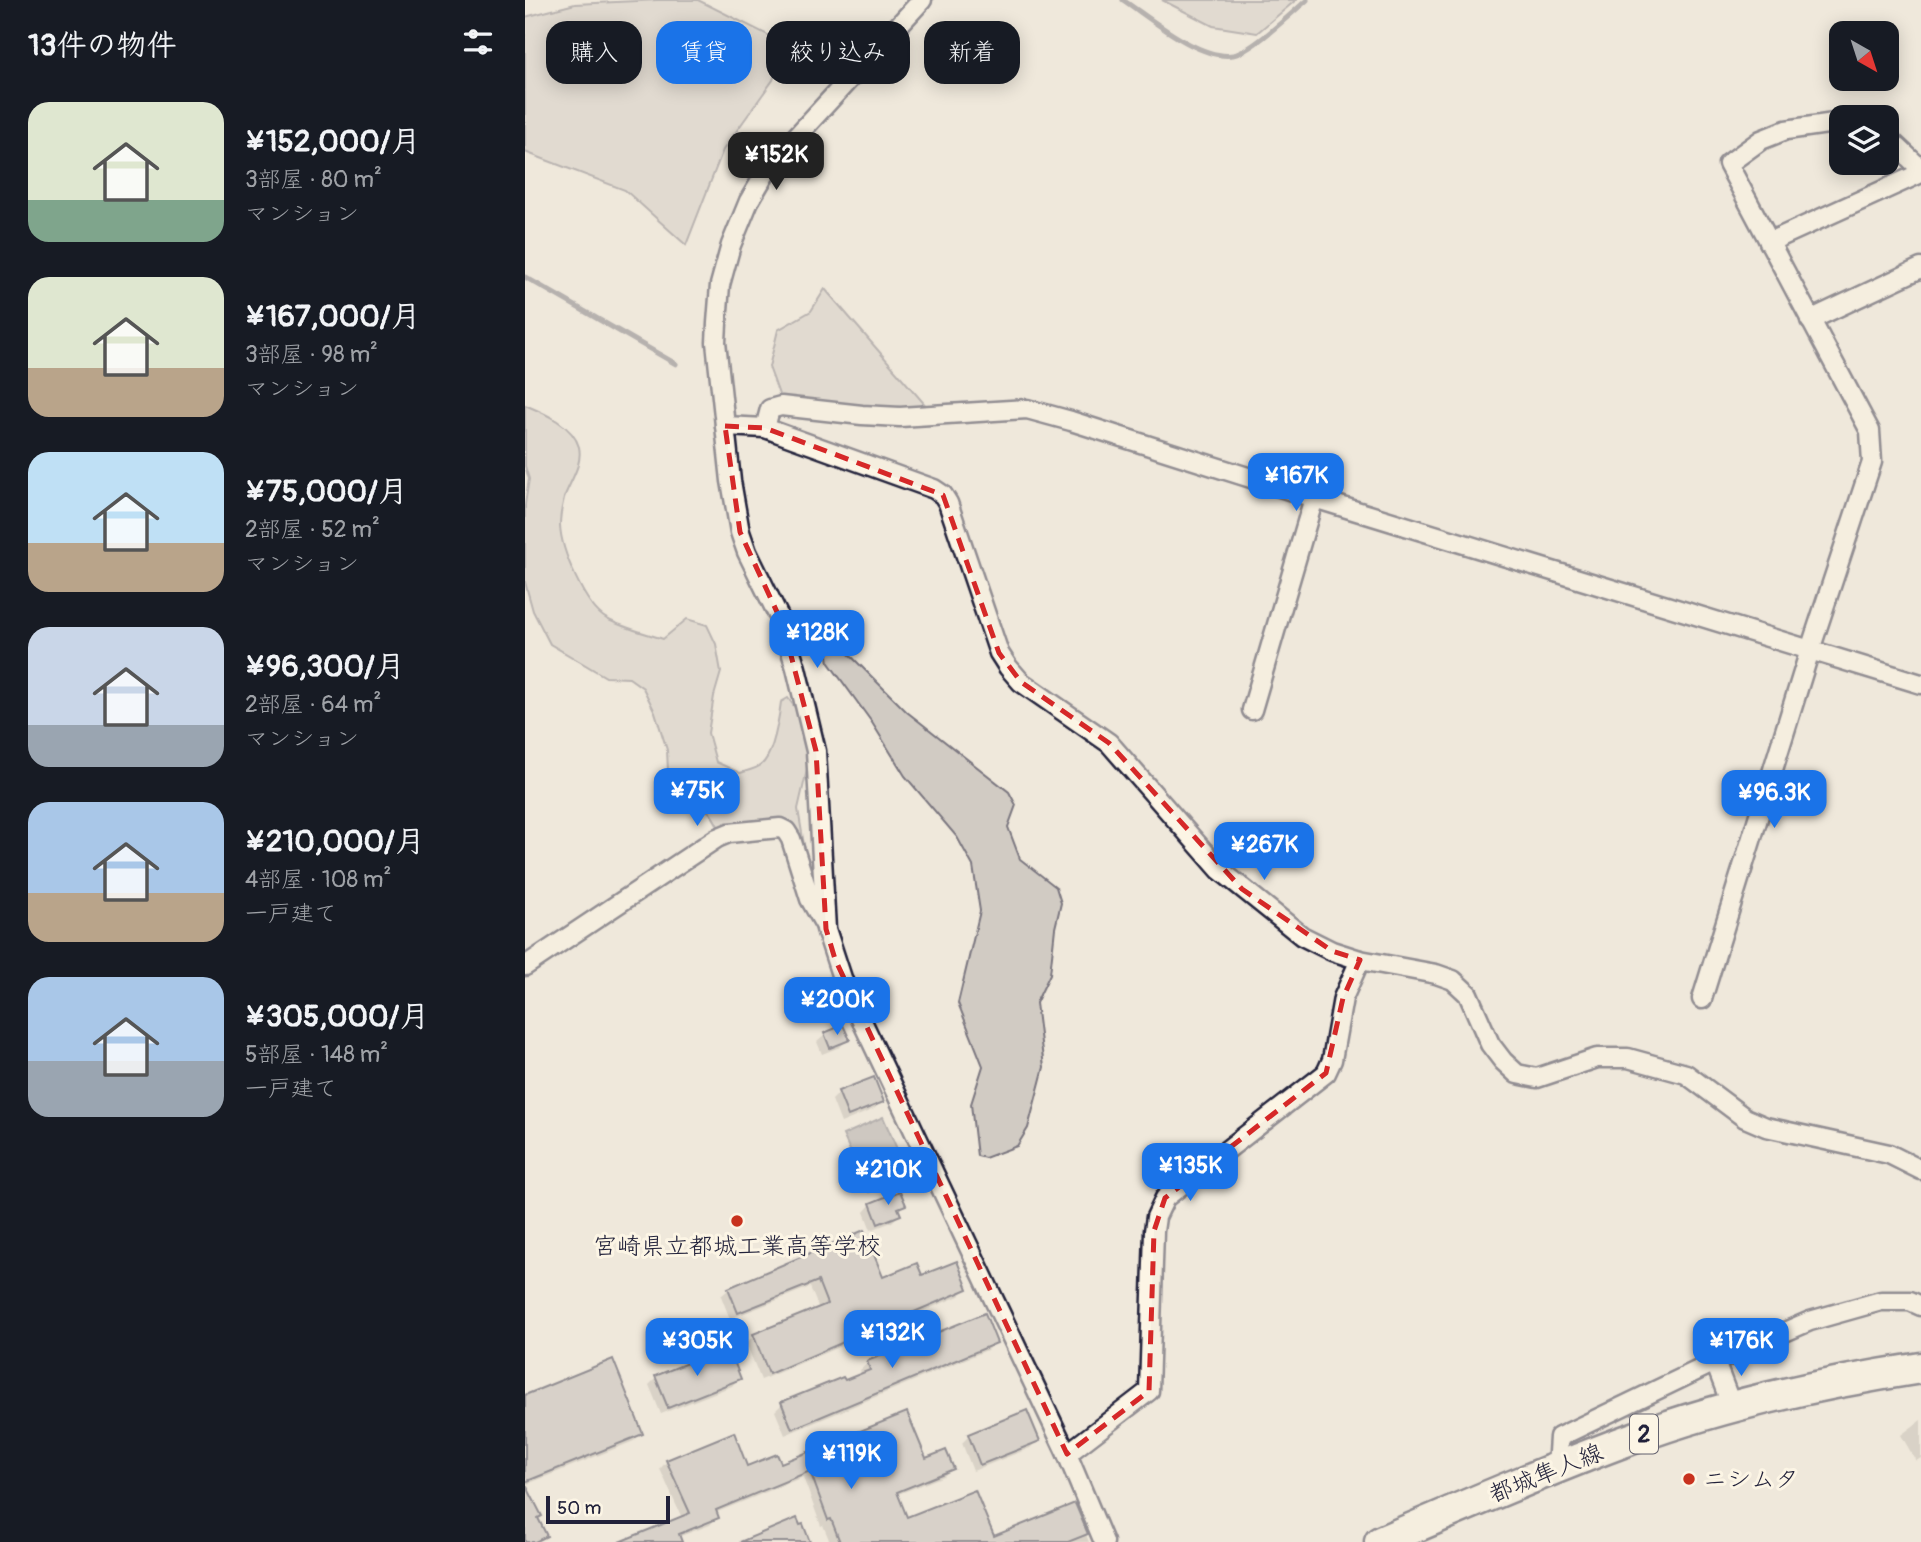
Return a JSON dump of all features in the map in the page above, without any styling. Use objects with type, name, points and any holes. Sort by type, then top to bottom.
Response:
[{"type":"main road","name":"都城隼人線","points":[[1380,1542],[1632,1438],[1732,1407],[1844,1380],[1921,1368]]},
{"type":"street","points":[[827,929],[816,751],[783,625],[740,532],[731,481],[716,342],[720,285],[730,245],[749,201],[771,164],[922,0]]},
{"type":"street","points":[[1702,999],[1810,650],[1872,462],[1870,431],[1728,164],[1761,140],[1786,130],[1829,124]]},
{"type":"street","points":[[1769,242],[1921,171],[1899,149]]},
{"type":"street","points":[[1810,320],[1921,268]]},
{"type":"street","points":[[765,428],[770,409],[781,406],[900,417],[1027,409],[1921,684]]},
{"type":"street","points":[[725,426],[765,428],[934,489],[943,495],[999,653],[1021,682],[1109,743],[1201,850],[1242,889],[1302,936],[1332,951],[1360,960],[1436,974],[1453,980],[1468,994],[1490,1044],[1517,1074],[1537,1077],[1597,1058],[1628,1059],[1686,1074],[1745,1118],[1766,1127],[1889,1154],[1921,1170]]},
{"type":"street","points":[[1252,710],[1314,498]]},
{"type":"street","points":[[525,967],[717,838],[729,833],[780,828],[786,831],[810,899],[827,929],[843,981],[1067,1454],[1104,1542]]},
{"type":"street","points":[[1067,1454],[1149,1391],[1154,1231],[1156,1217],[1165,1198],[1326,1073],[1332,1060],[1343,998],[1360,960]]},
{"type":"street","points":[[1557,1468],[1559,1437],[1714,1362],[1810,1321],[1881,1301],[1910,1301],[1921,1306]]},
{"type":"street","points":[[1714,1362],[1732,1407]]},
{"type":"highlighted area","points":[[725,426],[765,428],[943,495],[999,653],[1021,682],[1109,743],[1242,889],[1332,951],[1360,960],[1343,998],[1326,1073],[1165,1198],[1154,1231],[1149,1391],[1067,1454],[835,959],[826,929],[816,751],[783,625],[740,532]]},
{"type":"shaded area","points":[[698,0],[740,21],[656,21],[656,84],[752,84],[752,27],[766,34],[766,84],[770,84],[723,150],[686,245],[625,190],[525,152],[525,17],[575,4]]},
{"type":"shaded area","points":[[1162,0],[1296,0],[1257,33],[1213,26]]},
{"type":"shaded area","points":[[825,289],[928,408],[878,408],[781,400],[769,367],[778,330],[811,311]]},
{"type":"shaded area","points":[[525,405],[564,426],[576,439],[579,447],[579,460],[561,512],[561,536],[576,577],[599,613],[627,628],[663,639],[687,619],[707,625],[716,644],[721,672],[708,733],[716,762],[740,773],[759,766],[766,760],[773,745],[781,702],[788,698],[799,713],[809,761],[798,809],[811,887],[795,835],[721,832],[709,812],[678,799],[669,792],[667,750],[655,712],[643,688],[629,678],[606,677],[550,644],[533,611],[525,582],[525,504],[529,479],[525,466]]},
{"type":"shaded area","points":[[824,625],[907,712],[1009,792],[1016,805],[1008,827],[1020,859],[1056,887],[1061,903],[1055,928],[1050,974],[1036,1003],[1044,1067],[1028,1128],[1017,1146],[985,1158],[977,1156],[971,1104],[983,1066],[958,1003],[980,911],[973,866],[957,837],[905,776],[871,721],[829,663]]},
{"type":"shaded area","points":[[883,1117],[908,1174],[869,1192],[843,1135]]},
{"type":"building","points":[[827,986],[833,1000],[813,1008],[807,994]]},
{"type":"building","points":[[843,1025],[850,1040],[830,1048],[824,1033]]},
{"type":"building","points":[[874,1077],[884,1102],[848,1116],[838,1091]]},
{"type":"building","points":[[900,1191],[906,1205],[898,1208],[901,1215],[878,1224],[870,1203]]},
{"type":"building","points":[[864,1230],[883,1277],[917,1263],[922,1275],[957,1261],[968,1289],[769,1374],[753,1334],[827,1304],[818,1281],[738,1313],[728,1288]]},
{"type":"building","points":[[985,1313],[997,1343],[792,1429],[781,1402],[843,1377],[845,1380],[870,1370],[867,1361]]},
{"type":"building","points":[[719,1350],[723,1360],[732,1356],[741,1379],[668,1408],[655,1376]]},
{"type":"building","points":[[613,1359],[643,1434],[525,1482],[525,1395]]},
{"type":"building","points":[[1027,1410],[1040,1441],[980,1465],[968,1434]]},
{"type":"building","points":[[907,1412],[926,1458],[946,1450],[954,1469],[897,1492],[907,1517],[975,1490],[994,1536],[1075,1503],[1088,1534],[1068,1542],[840,1542],[831,1519],[828,1520],[810,1471],[716,1510],[719,1518],[679,1534],[682,1542],[619,1542],[690,1513],[666,1460],[734,1432],[747,1466],[777,1454],[781,1463]]},
{"type":"building","points":[[525,1483],[542,1516],[538,1518],[547,1536],[535,1542],[525,1542]]},
{"type":"building","points":[[797,1518],[800,1525],[803,1524],[810,1542],[740,1542]]},
{"type":"waterway","points":[[1123,0],[1190,45],[1220,55],[1233,55],[1250,47],[1307,0]]},
{"type":"waterway","points":[[525,277],[676,364]]},
{"type":"place","name":"宮崎県立都城工業高等学校","points":[[737,1221]]},
{"type":"place","name":"ニシムタ","points":[[1689,1479]]}]
